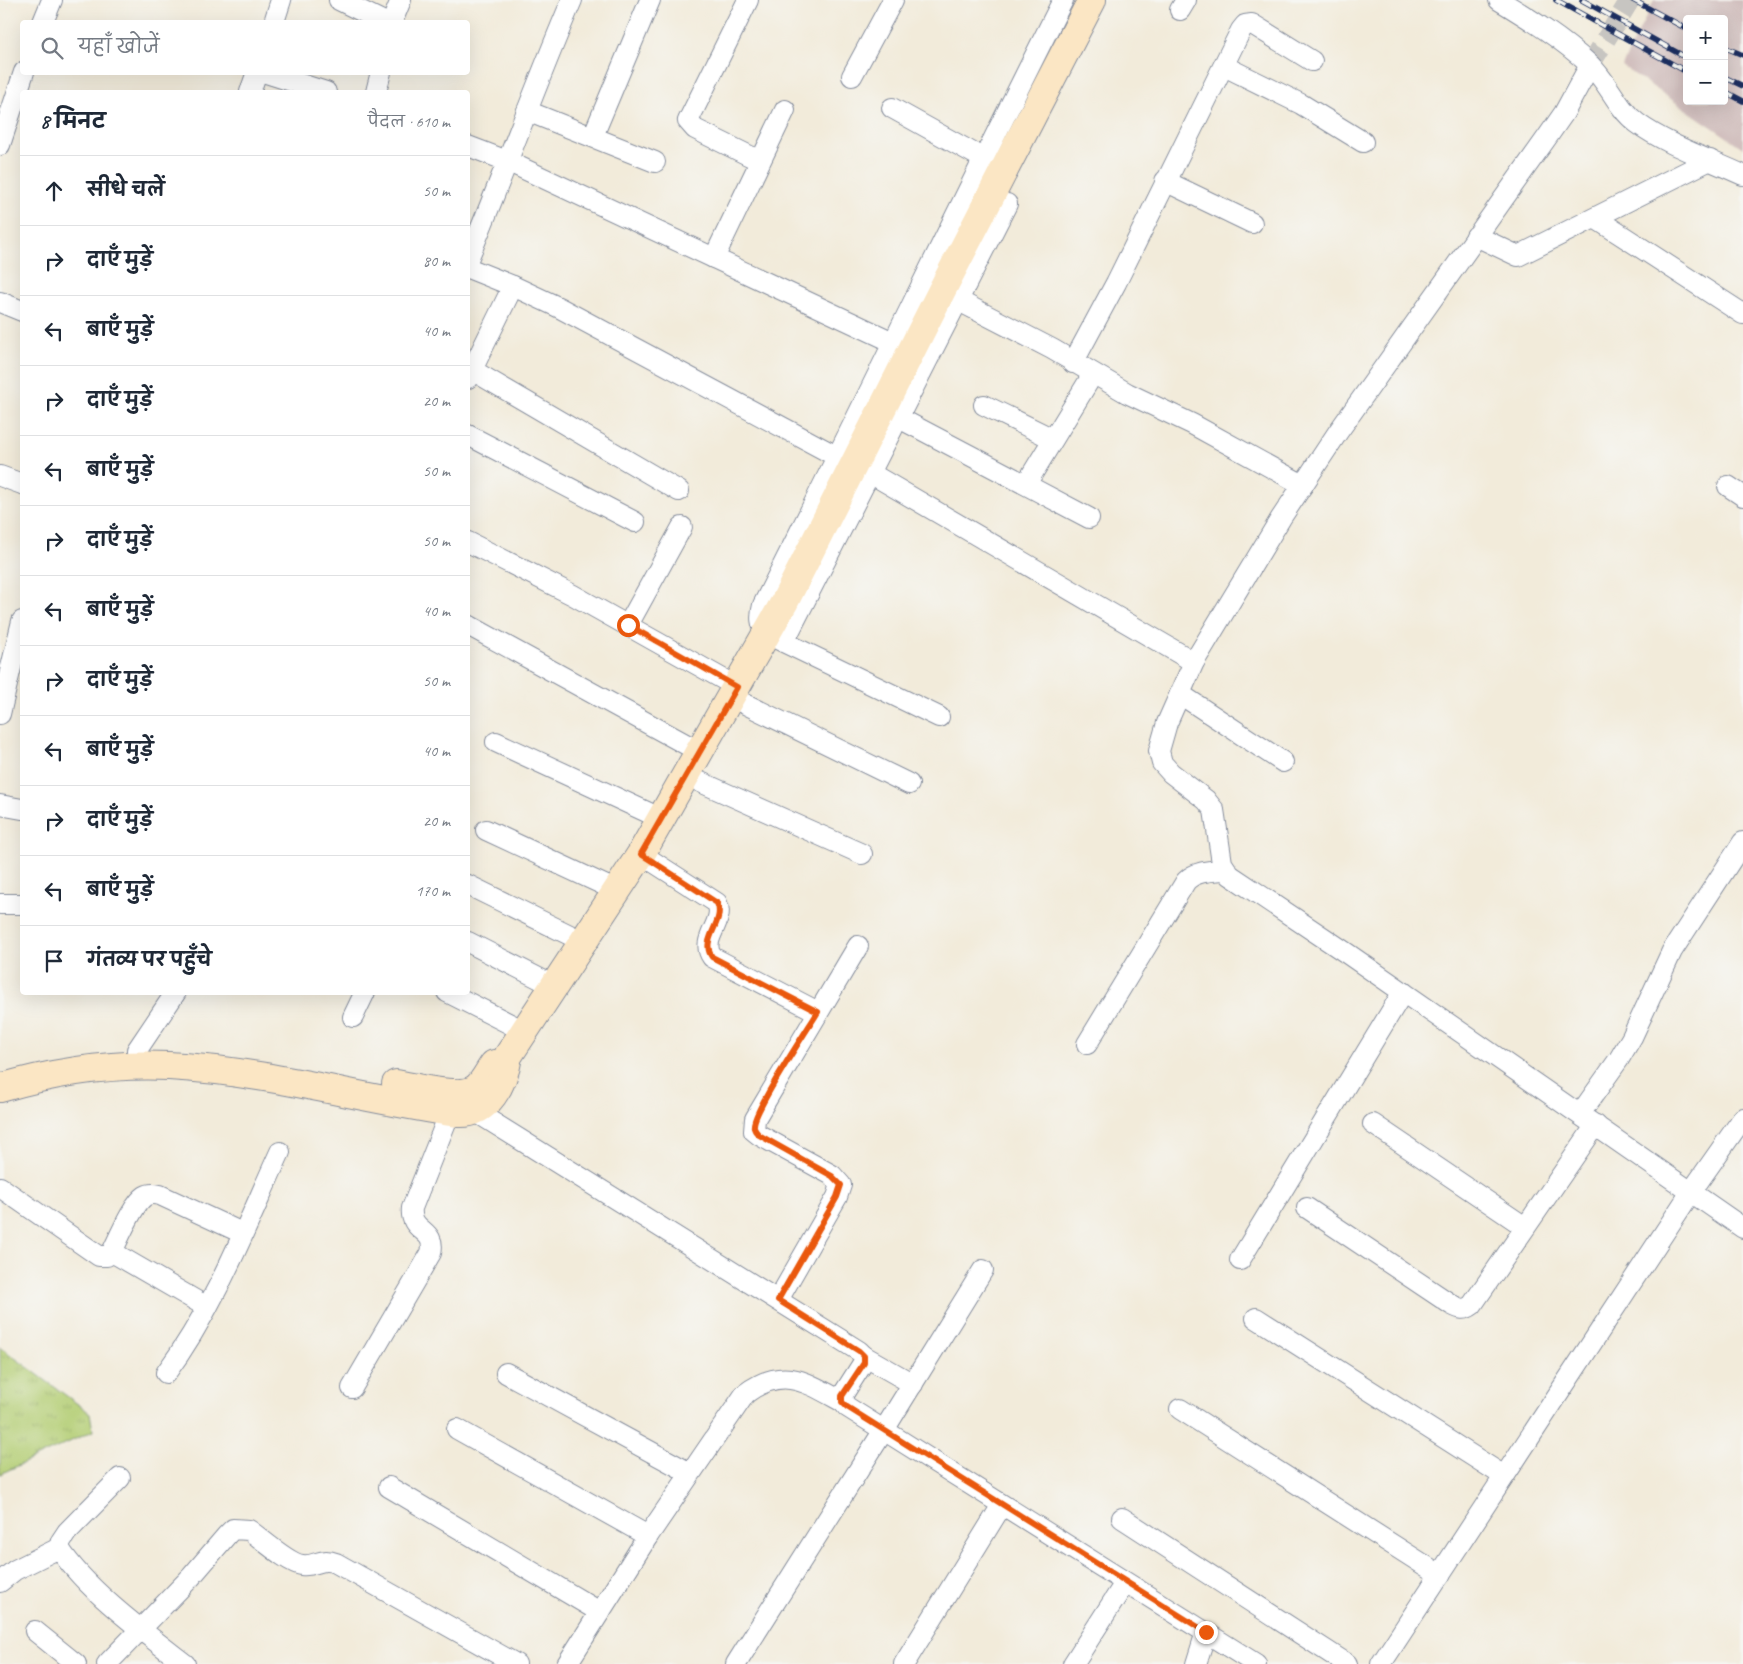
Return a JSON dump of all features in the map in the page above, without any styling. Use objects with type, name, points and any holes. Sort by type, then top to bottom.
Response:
[{"type":"street","points":[[44,20],[52,0]]},
{"type":"street","points":[[275,20],[281,0]]},
{"type":"street","points":[[339,0],[380,20]]},
{"type":"street","points":[[393,20],[401,0]]},
{"type":"street","points":[[470,255],[572,0]]},
{"type":"street","points":[[593,136],[650,0]]},
{"type":"street","points":[[748,0],[688,121],[695,129],[760,161]]},
{"type":"street","points":[[852,76],[894,0]]},
{"type":"street","points":[[938,717],[776,638],[761,626],[760,615],[763,605],[1063,0]]},
{"type":"street","points":[[776,638],[785,601],[950,272],[1092,0]]},
{"type":"street","points":[[1499,0],[1552,34],[1590,65],[1619,105],[1636,122],[1652,132],[1743,175]]},
{"type":"street","points":[[1073,363],[1116,283],[1165,181],[1245,25],[1258,27],[1312,60]]},
{"type":"street","points":[[1224,870],[1214,810],[1206,800],[1171,773],[1162,763],[1159,751],[1166,723],[1194,662],[1247,572],[1303,485],[1564,113],[1590,65]]},
{"type":"street","points":[[1224,66],[1301,104],[1363,142]]},
{"type":"street","points":[[0,145],[23,75]]},
{"type":"street","points":[[251,90],[256,75]]},
{"type":"street","points":[[272,75],[320,90]]},
{"type":"street","points":[[376,90],[380,75]]},
{"type":"street","points":[[892,108],[984,159]]},
{"type":"street","points":[[527,110],[655,162]]},
{"type":"street","points":[[714,258],[785,110]]},
{"type":"street","points":[[470,147],[507,162],[893,342]]},
{"type":"street","points":[[1476,236],[1518,256],[1710,160]]},
{"type":"street","points":[[1165,181],[1252,223]]},
{"type":"street","points":[[0,1088],[64,1072],[100,1068],[168,1066],[259,1076],[461,1105],[484,1106],[505,1075],[508,1056],[641,854],[734,692],[776,638],[870,473],[959,301],[1006,204]]},
{"type":"street","points":[[1595,218],[1743,314]]},
{"type":"street","points":[[470,269],[514,286],[558,307],[838,457]]},
{"type":"street","points":[[514,286],[470,374],[679,491]]},
{"type":"street","points":[[959,301],[1127,393],[1192,424],[1303,485]]},
{"type":"street","points":[[0,302],[20,310]]},
{"type":"street","points":[[1026,484],[1093,374]]},
{"type":"street","points":[[984,405],[1053,439]]},
{"type":"street","points":[[899,418],[1090,518]]},
{"type":"street","points":[[470,436],[635,522]]},
{"type":"street","points":[[870,473],[1194,662]]},
{"type":"street","points":[[0,476],[20,483]]},
{"type":"street","points":[[628,625],[682,527]]},
{"type":"street","points":[[470,543],[574,595],[628,625],[734,692],[909,784]]},
{"type":"street","points":[[0,714],[8,643],[20,624]]},
{"type":"street","points":[[470,625],[700,752]]},
{"type":"street","points":[[1180,694],[1283,762]]},
{"type":"street","points":[[496,742],[662,819]]},
{"type":"street","points":[[687,776],[862,854]]},
{"type":"street","points":[[0,805],[20,809]]},
{"type":"street","points":[[486,830],[617,892]]},
{"type":"street","points":[[1308,1208],[1460,1310],[1472,1305],[1525,1227],[1588,1120],[1632,1037],[1672,951],[1743,842]]},
{"type":"street","points":[[641,854],[717,903],[719,914],[707,945],[712,957],[818,1012]]},
{"type":"street","points":[[1086,1044],[1186,882],[1192,876],[1200,873],[1224,870],[1743,1228]]},
{"type":"street","points":[[470,886],[584,942]]},
{"type":"street","points":[[0,904],[20,904]]},
{"type":"street","points":[[470,943],[554,986]]},
{"type":"street","points":[[778,1300],[837,1197],[841,1185],[832,1176],[759,1135],[754,1131],[754,1125],[761,1106],[858,946]]},
{"type":"street","points":[[1240,1260],[1403,992]]},
{"type":"street","points":[[137,1050],[174,995]]},
{"type":"street","points":[[353,1017],[364,995]]},
{"type":"street","points":[[453,995],[524,1032]]},
{"type":"street","points":[[0,1070],[55,1056],[137,1050],[233,1057],[461,1105],[778,1300],[864,1356],[913,1384]]},
{"type":"street","points":[[352,1388],[431,1253],[433,1244],[431,1237],[415,1225],[411,1217],[412,1208],[461,1105]]},
{"type":"street","points":[[1381,1664],[1691,1192],[1743,1118]]},
{"type":"street","points":[[1373,1124],[1525,1227]]},
{"type":"street","points":[[166,1373],[181,1353],[207,1307],[280,1152]]},
{"type":"street","points":[[0,1187],[89,1251],[99,1256],[107,1256],[112,1252],[138,1204],[144,1196],[152,1194],[160,1195],[242,1233]]},
{"type":"street","points":[[112,1252],[207,1307]]},
{"type":"street","points":[[736,1664],[983,1270]]},
{"type":"street","points":[[1256,1318],[1504,1476]]},
{"type":"street","points":[[848,1388],[864,1363],[864,1356]]},
{"type":"street","points":[[506,1373],[690,1473]]},
{"type":"street","points":[[568,1664],[690,1473],[746,1394],[759,1384],[770,1379],[796,1379],[848,1388],[893,1416],[1002,1505],[1256,1664]]},
{"type":"street","points":[[1180,1409],[1440,1575]]},
{"type":"street","points":[[457,1429],[648,1536]]},
{"type":"street","points":[[120,1478],[67,1532],[61,1541],[60,1548],[100,1594],[140,1630],[185,1664]]},
{"type":"street","points":[[389,1487],[600,1612]]},
{"type":"street","points":[[904,1664],[1002,1505]]},
{"type":"street","points":[[1122,1518],[1347,1664]]},
{"type":"street","points":[[106,1664],[191,1577],[226,1535],[233,1529],[242,1528],[249,1530],[297,1564],[312,1564],[320,1560],[336,1563],[516,1664]]},
{"type":"street","points":[[0,1582],[16,1570],[60,1548]]},
{"type":"street","points":[[1073,1664],[1125,1583]]},
{"type":"street","points":[[35,1631],[76,1664]]},
{"type":"street","points":[[1196,1664],[1206,1632]]},
{"type":"shaded area","points":[[1654,0],[1743,0],[1743,148],[1622,66]]},
{"type":"green space","points":[[0,1347],[90,1413],[93,1431],[0,1474]]},
{"type":"tunnel","points":[[1590,65],[1630,0]]},
{"type":"railway","points":[[1556,0],[1683,70]]},
{"type":"railway","points":[[1582,0],[1683,56]]},
{"type":"railway","points":[[1633,0],[1683,27]]},
{"type":"railway","points":[[1728,49],[1743,55]]},
{"type":"railway","points":[[1728,79],[1743,86]]},
{"type":"railway","points":[[1728,93],[1743,101]]},
{"type":"route","points":[[628,625],[737,687],[641,854],[717,903],[719,914],[707,945],[712,957],[818,1012],[761,1106],[754,1125],[754,1131],[759,1135],[832,1176],[841,1185],[837,1197],[778,1300],[864,1356],[864,1363],[842,1396],[842,1402],[847,1407],[1206,1632]]}]
